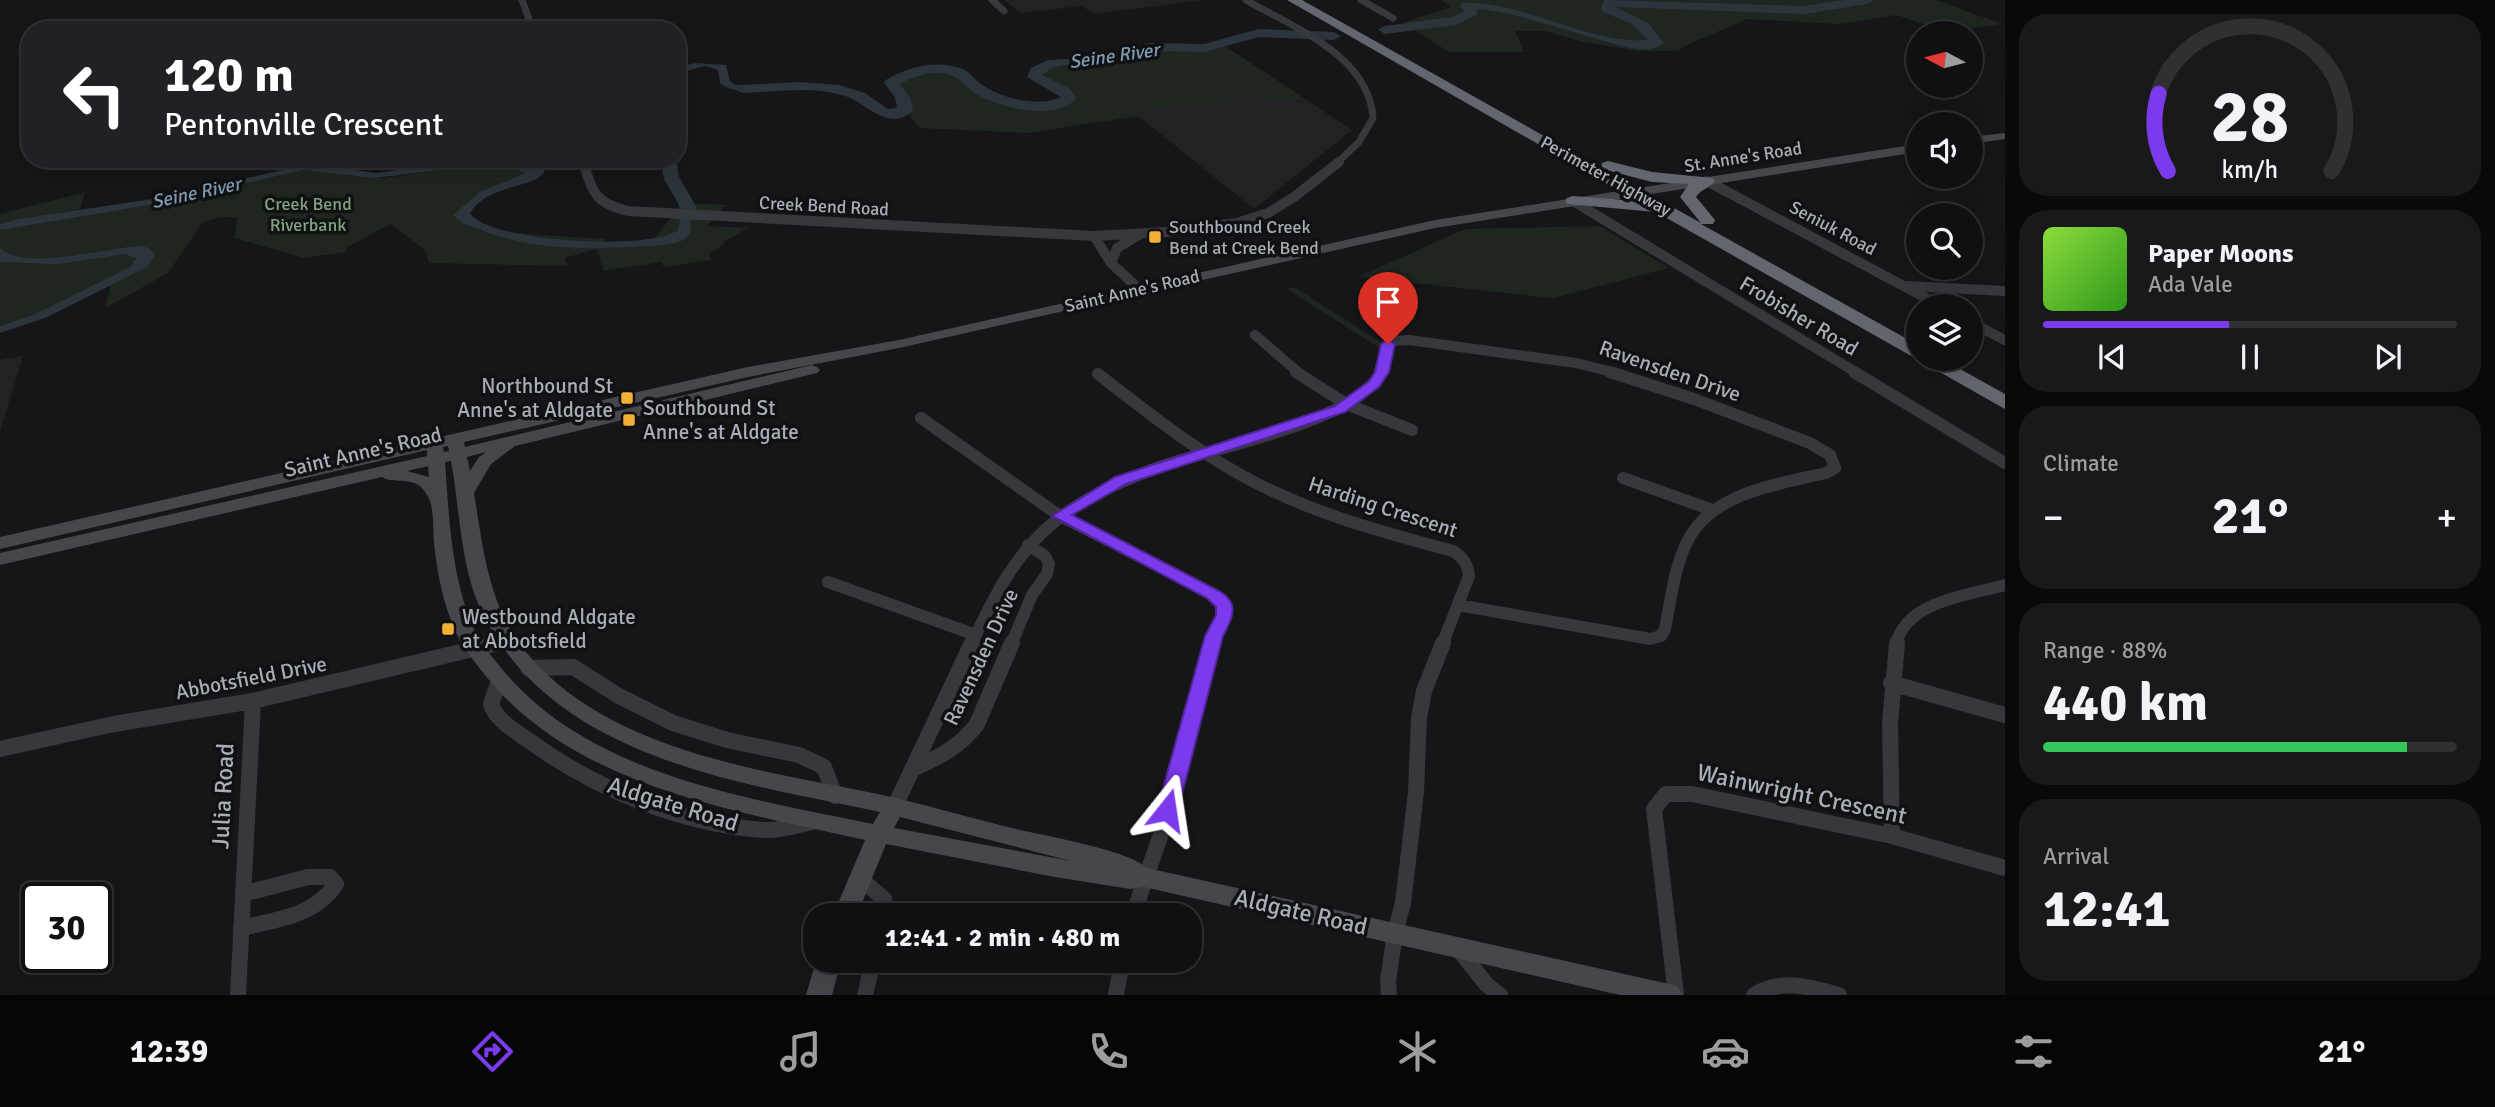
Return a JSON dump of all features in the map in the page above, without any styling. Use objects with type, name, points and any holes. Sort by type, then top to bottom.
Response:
[{"type":"highway","name":"Perimeter Highway","points":[[1293,0],[1570,156],[1707,220],[1906,332]]},
{"type":"highway","name":"Perimeter Highway","points":[[1310,0],[1608,166],[1674,214],[1906,346]]},
{"type":"highway","points":[[1570,156],[1585,174],[1590,185],[1588,191],[1573,201]]},
{"type":"highway","points":[[1608,166],[1652,177],[1707,181]]},
{"type":"highway","points":[[1707,181],[1694,188],[1688,197],[1707,220]]},
{"type":"highway","points":[[1573,201],[1635,205],[1674,214]]},
{"type":"highway","points":[[1949,371],[2005,403]]},
{"type":"highway","points":[[1975,371],[2005,388]]},
{"type":"main road","points":[[1983,139],[2005,135]]},
{"type":"main road","name":"St. Anne's Road","points":[[1573,201],[1906,150]]},
{"type":"main road","name":"Saint Anne's Road","points":[[0,543],[456,447],[748,372],[899,344],[1436,224],[1573,201]]},
{"type":"main road","name":"Saint Anne's Road","points":[[456,447],[518,439],[741,389],[899,344]]},
{"type":"main road","points":[[466,492],[485,461],[518,439]]},
{"type":"main road","name":"Aldgate Road","points":[[456,447],[481,579],[490,610],[508,641],[528,667],[573,705],[659,749],[735,772],[894,807],[1113,863],[1144,877],[1669,995]]},
{"type":"main road","name":"Saint Anne's Road","points":[[0,559],[365,474],[436,451]]},
{"type":"main road","name":"Aldgate Road","points":[[436,451],[451,585],[459,617],[475,650],[499,681],[547,724],[608,759],[644,775],[714,797],[957,852],[1130,879],[1144,877]]},
{"type":"main road","points":[[365,474],[415,476],[432,487],[440,505]]},
{"type":"main road","points":[[850,903],[879,834],[894,807]]},
{"type":"main road","points":[[819,995],[825,973]]},
{"type":"street","points":[[522,0],[530,21]]},
{"type":"street","points":[[992,0],[1004,11]]},
{"type":"street","name":"Creek Bend Road","points":[[585,168],[596,198],[602,203],[628,211],[1094,236],[1142,234],[1239,222],[1269,212],[1299,193],[1357,143],[1369,130],[1373,116],[1364,87],[1349,66],[1324,46],[1246,0]]},
{"type":"street","points":[[1361,0],[1393,18]]},
{"type":"street","name":"Seniuk Road","points":[[1707,181],[1919,294]]},
{"type":"street","name":"Frobisher Road","points":[[1573,201],[2005,463]]},
{"type":"street","name":"Creek Bend Road","points":[[1111,263],[1117,248],[1142,234]]},
{"type":"street","points":[[1094,236],[1111,263],[1139,289]]},
{"type":"street","points":[[1902,285],[2005,291]]},
{"type":"street","points":[[1983,329],[2005,340]]},
{"type":"street","points":[[1255,335],[1292,369],[1346,404],[1412,430]]},
{"type":"street","name":"Ravensden Drive","points":[[894,807],[1000,584],[1028,545],[1060,516],[1121,481],[1310,420],[1346,404],[1374,384],[1382,372],[1388,344],[1399,339],[1576,363],[1635,378],[1810,443],[1828,452],[1835,460],[1835,468],[1826,473],[1754,491],[1712,510],[1690,535],[1680,558],[1665,629],[1661,636],[1650,639],[1458,605]]},
{"type":"street","points":[[1098,374],[1205,453]]},
{"type":"street","points":[[922,418],[997,474],[1060,516],[1213,594],[1221,599],[1225,607],[1225,615],[1214,636],[1161,834],[1136,903]]},
{"type":"street","name":"Harding Crescent","points":[[1205,453],[1259,485],[1301,503],[1367,527],[1462,556],[1467,563],[1469,576],[1433,668],[1422,705],[1404,903],[1395,933],[1388,981],[1389,995]]},
{"type":"street","points":[[1623,478],[1712,510]]},
{"type":"street","name":"Ravensden Drive","points":[[912,769],[952,753],[977,723],[1032,595],[1047,574],[1049,564],[1045,556],[1028,545]]},
{"type":"street","points":[[828,582],[976,635]]},
{"type":"street","points":[[1892,836],[1891,683],[1897,636],[1904,624],[1937,606],[2005,585]]},
{"type":"street","name":"Abbotsfield Drive","points":[[0,749],[114,724],[253,701],[508,641]]},
{"type":"street","points":[[528,667],[573,667],[619,696],[673,723],[727,740],[806,758],[824,767],[835,796]]},
{"type":"street","points":[[1891,683],[2005,715]]},
{"type":"street","name":"Julia Road","points":[[237,995],[253,701]]},
{"type":"street","name":"Wainwright Crescent","points":[[1676,995],[1654,809],[1666,794],[1692,794],[1892,836],[2005,868]]},
{"type":"street","points":[[241,928],[308,910],[332,894],[336,884],[330,877],[314,876],[243,894]]},
{"type":"street","points":[[861,879],[884,899],[884,903]]},
{"type":"street","points":[[1457,947],[1487,985],[1500,995]]},
{"type":"street","points":[[865,995],[870,973]]},
{"type":"street","points":[[1115,995],[1120,973]]},
{"type":"street","points":[[1754,995],[1765,986],[1787,985],[1839,995]]},
{"type":"shaded area","points":[[1004,0],[1203,0],[1094,14],[1082,6],[1021,13]]},
{"type":"shaded area","points":[[1237,95],[1279,101],[1307,100],[1352,130],[1254,209],[1132,111],[1224,101]]},
{"type":"shaded area","points":[[23,356],[0,432],[0,360]]},
{"type":"green space","points":[[1441,0],[1936,0],[2002,24],[1983,27],[1983,21],[1915,21],[1896,15],[1839,24],[1747,19],[1677,51],[1636,51],[1580,41],[1544,31],[1515,31],[1524,52],[1449,52],[1403,23],[1451,7]]},
{"type":"green space","points":[[1222,44],[1307,100],[1279,101],[1237,95],[1224,101],[1133,111],[1139,116],[1028,133],[920,128],[905,111],[907,106],[890,86],[908,74],[928,69],[949,69],[958,72],[973,85],[998,96],[1023,104],[1047,106],[1069,99],[1062,91],[1034,78],[1038,70],[1046,65],[1109,58],[1146,48],[1205,49]]},
{"type":"green space","name":"Creek Bend Riverbank","points":[[449,169],[514,169],[527,173],[501,183],[458,220],[482,231],[606,239],[600,246],[677,243],[652,242],[682,203],[726,205],[707,226],[748,228],[723,242],[724,244],[709,254],[712,260],[664,267],[661,262],[604,271],[596,249],[565,258],[567,266],[429,263],[425,250],[390,224],[346,248],[346,252],[303,258],[235,238],[237,217],[221,217],[203,222],[168,273],[105,308],[111,284],[138,272],[140,246],[47,258],[12,255],[0,248],[0,230],[162,203],[303,170],[384,178]]},
{"type":"green space","points":[[85,192],[80,209],[0,224],[0,214]]},
{"type":"green space","points":[[1600,226],[1669,268],[1553,298],[1358,277],[1465,229]]},
{"type":"green space","points":[[125,254],[136,257],[130,267],[35,314],[0,326],[0,262],[24,263]]},
{"type":"green space","points":[[1294,287],[1387,346],[1386,352],[1287,289]]},
{"type":"water","points":[[695,63],[726,65],[730,81],[735,85],[771,85],[774,89],[732,89],[720,83],[718,70],[706,66],[686,71],[686,66]]},
{"type":"water","name":"Seine River","points":[[292,168],[339,168],[376,173],[415,168],[544,168],[541,176],[489,196],[478,203],[470,213],[483,223],[537,237],[571,241],[637,240],[662,237],[678,230],[682,210],[664,179],[662,168],[678,168],[679,177],[697,208],[689,235],[679,242],[663,245],[570,248],[525,243],[470,226],[453,215],[480,192],[526,173],[514,169],[449,169],[374,178],[303,170],[162,203],[0,230],[0,224],[19,219],[152,199]]},
{"type":"water","name":"Seine River","points":[[140,246],[149,248],[155,255],[147,267],[45,318],[0,333],[0,326],[35,314],[130,267],[136,258],[125,254],[57,264],[0,262],[0,248],[12,255],[47,258]]},
{"type":"waterway","name":"Seine River","points":[[1385,30],[1456,21],[1472,12],[1467,6],[1482,6],[1522,13],[1625,43],[1641,44],[1657,43],[1649,30],[1608,9],[1609,3],[1804,10],[1868,0]]},
{"type":"waterway","name":"Seine River","points":[[742,89],[798,86],[839,89],[860,97],[888,114],[905,110],[902,97],[891,83],[917,72],[946,69],[964,75],[975,87],[994,97],[1022,104],[1050,105],[1069,98],[1065,92],[1034,77],[1036,71],[1048,64],[1064,61],[1102,61],[1149,47],[1204,48],[1259,33],[1334,36]]},
{"type":"place","name":"Southbound Creek Bend at Creek Bend","points":[[1155,237]]},
{"type":"place","name":"Northbound St Anne's at Aldgate","points":[[627,398]]},
{"type":"place","name":"Southbound St Anne's at Aldgate","points":[[629,420]]},
{"type":"place","name":"Westbound Aldgate at Abbotsfield","points":[[448,629]]},
{"type":"route","points":[[1167,810],[1214,636],[1225,615],[1225,607],[1221,599],[1213,594],[1121,550],[1060,516],[1097,492],[1121,481],[1340,409],[1374,384],[1382,372],[1388,344]]}]
